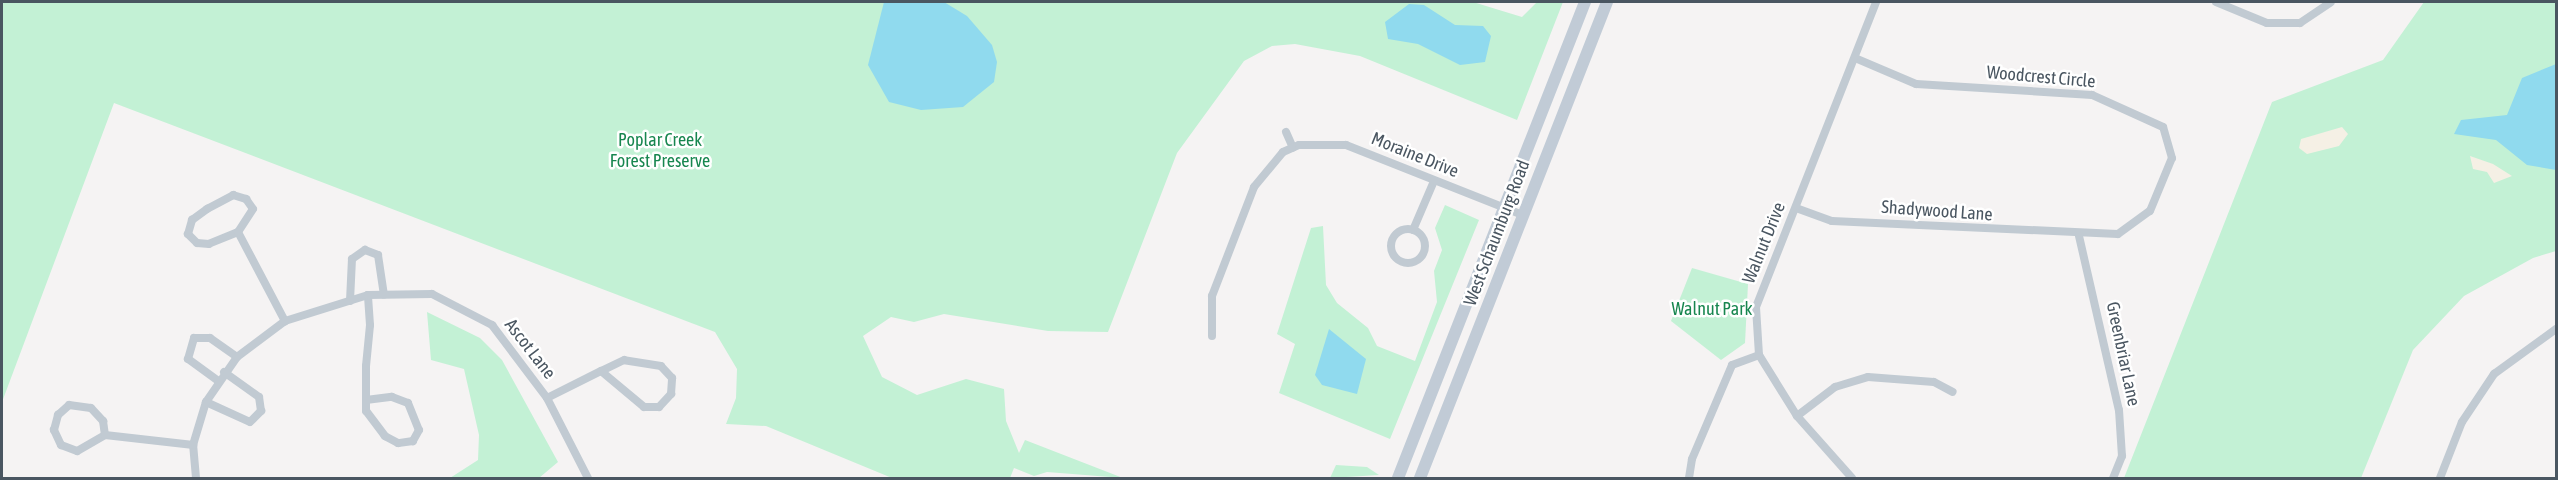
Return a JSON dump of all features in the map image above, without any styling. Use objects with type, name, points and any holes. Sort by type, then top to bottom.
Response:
[{"type":"main road","name":"West Schaumburg Road","points":[[1398,478],[1585,2]]},
{"type":"main road","name":"West Schaumburg Road","points":[[1420,478],[1607,2]]},
{"type":"street","name":"Walnut Drive","points":[[1852,478],[1797,416],[1759,355],[1756,307],[1876,2]]},
{"type":"street","points":[[2217,2],[2267,23],[2300,23],[2331,2]]},
{"type":"street","name":"Woodcrest Circle","points":[[1855,58],[1916,84],[2092,94],[2163,127],[2172,158],[2150,211],[2118,234],[2079,236]]},
{"type":"street","points":[[1212,336],[1212,296],[1254,187],[1293,148],[1286,132]]},
{"type":"street","name":"Moraine Drive","points":[[1293,148],[1334,142],[1523,215]]},
{"type":"street","points":[[1413,230],[1422,237],[1424,253],[1417,261],[1401,262],[1391,249],[1393,238],[1413,230],[1434,181]]},
{"type":"street","points":[[233,195],[246,199],[253,209],[238,232],[209,244],[197,243],[188,234],[192,220],[233,195]]},
{"type":"street","name":"Shadywood Lane","points":[[1796,208],[1832,221],[2079,236]]},
{"type":"street","points":[[238,232],[285,321]]},
{"type":"street","name":"Greenbriar Lane","points":[[2079,236],[2120,410],[2122,456],[2113,478]]},
{"type":"street","points":[[350,301],[352,258],[365,250],[378,255],[384,295]]},
{"type":"street","name":"Ascot Lane","points":[[196,478],[193,445],[206,402],[217,380],[237,357],[285,321],[368,296],[432,294],[492,325],[547,398],[588,478]]},
{"type":"street","points":[[366,400],[393,397],[408,403],[419,430],[413,441],[398,443],[372,425],[366,400],[368,296]]},
{"type":"street","points":[[2440,478],[2462,422],[2494,374],[2556,329]]},
{"type":"street","points":[[217,380],[188,359],[194,338],[210,338],[237,357]]},
{"type":"street","points":[[1689,478],[1692,459],[1732,365],[1759,355]]},
{"type":"street","name":"Ascot Lane","points":[[547,398],[601,371],[624,360],[661,366],[672,378],[671,394],[659,407],[644,406],[601,371]]},
{"type":"street","points":[[206,402],[250,422],[261,411],[259,397],[224,372]]},
{"type":"street","points":[[1797,416],[1835,387],[1868,377],[1934,382],[1953,392]]},
{"type":"street","points":[[105,435],[103,421],[91,408],[69,405],[58,415],[54,430],[61,445],[77,451],[105,435],[193,445]]},
{"type":"green space","name":"Poplar Creek Forest Preserve","points":[[2,2],[1473,2],[1522,17],[1537,2],[1563,2],[1517,120],[1360,56],[1295,44],[1272,46],[1244,61],[1177,153],[1108,332],[1048,331],[944,314],[914,322],[891,317],[863,336],[882,377],[917,395],[966,379],[1004,389],[1006,421],[1019,453],[1025,440],[1123,478],[1047,472],[1034,476],[1014,468],[1010,478],[892,478],[766,426],[726,424],[736,398],[737,369],[715,332],[114,103],[2,402]]},
{"type":"green space","points":[[2424,2],[2556,2],[2556,251],[2533,258],[2464,296],[2413,350],[2361,478],[2124,478],[2272,102],[2383,60]]},
{"type":"green space","points":[[1445,205],[1479,220],[1390,439],[1279,393],[1295,344],[1277,334],[1311,228],[1323,226],[1326,285],[1337,303],[1368,328],[1377,346],[1415,361],[1437,302],[1434,271],[1442,250],[1435,228]]},
{"type":"green space","name":"Walnut Park","points":[[1692,268],[1748,284],[1745,343],[1721,360],[1671,321]]},
{"type":"green space","points":[[427,312],[480,338],[502,360],[558,462],[539,478],[450,478],[478,460],[479,435],[464,369],[431,360]]},
{"type":"green space","points":[[1336,465],[1367,467],[1379,475],[1330,478]]},
{"type":"sand","points":[[2342,127],[2348,134],[2339,146],[2307,154],[2299,148],[2301,139]]},
{"type":"sand","points":[[2470,156],[2493,164],[2512,176],[2494,183],[2487,172],[2473,169]]},
{"type":"water","points":[[884,2],[944,2],[967,16],[992,45],[997,62],[994,82],[963,107],[921,110],[889,102],[868,65]]},
{"type":"water","points":[[1409,4],[1424,5],[1455,25],[1483,26],[1491,36],[1485,62],[1460,65],[1418,44],[1388,39],[1385,22]]},
{"type":"water","points":[[2556,64],[2556,170],[2527,165],[2496,140],[2454,134],[2461,120],[2507,115],[2522,78]]},
{"type":"water","points":[[1329,329],[1366,359],[1357,394],[1322,385],[1315,375]]}]
